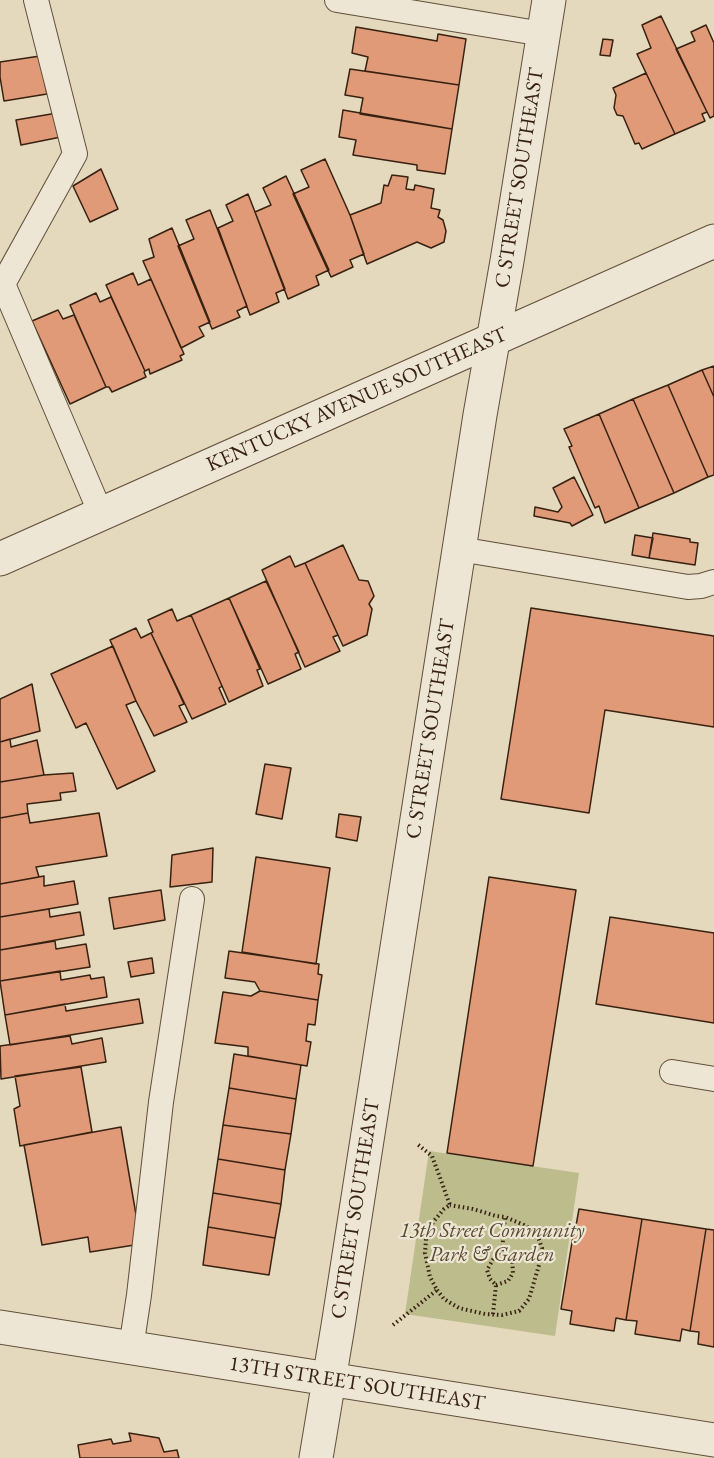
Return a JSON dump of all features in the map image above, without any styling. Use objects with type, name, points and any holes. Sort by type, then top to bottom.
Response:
[{"type":"street","name":"C STREET SOUTHEAST","points":[[316,1458],[480,415],[549,0]]},
{"type":"street","name":"KENTUCKY AVENUE SOUTHEAST","points":[[0,559],[714,241]]},
{"type":"street","name":"13TH STREET SOUTHEAST","points":[[0,1327],[714,1440]]},
{"type":"lane","points":[[36,0],[75,154],[3,284],[101,514]]},
{"type":"lane","points":[[337,0],[543,34]]},
{"type":"lane","points":[[459,549],[688,587],[714,582]]},
{"type":"lane","points":[[131,1348],[161,1102],[192,899]]},
{"type":"lane","points":[[672,1072],[714,1079]]},
{"type":"path","points":[[417,1143],[432,1156],[450,1205]]},
{"type":"path","points":[[450,1205],[506,1217],[536,1232],[542,1248],[529,1299],[519,1311],[502,1315],[459,1308],[444,1299],[430,1277],[425,1253],[426,1239],[433,1222],[450,1205]]},
{"type":"path","points":[[496,1285],[490,1280],[487,1270],[494,1258],[502,1252],[506,1217]]},
{"type":"path","points":[[496,1285],[508,1281],[513,1273],[512,1257],[502,1252]]},
{"type":"path","points":[[493,1314],[496,1285]]},
{"type":"path","points":[[393,1325],[437,1290]]},
{"type":"green space","name":"13th Street Community Park & Garden","points":[[429,1151],[579,1173],[555,1336],[405,1314]]},
{"type":"building","points":[[661,16],[707,112],[702,114],[705,121],[675,134],[637,54],[651,48],[642,25]]},
{"type":"building","points":[[706,25],[714,43],[714,116],[710,118],[676,49],[695,41],[691,32]]},
{"type":"building","points":[[356,27],[437,41],[438,34],[466,39],[459,85],[365,71],[368,57],[352,53]]},
{"type":"building","points":[[603,39],[613,40],[610,56],[600,55]]},
{"type":"building","points":[[40,56],[47,94],[4,101],[0,62]]},
{"type":"building","points":[[350,69],[459,85],[452,129],[360,114],[363,98],[345,95]]},
{"type":"building","points":[[646,73],[675,134],[642,149],[639,143],[635,144],[623,116],[617,115],[614,108],[616,95],[613,88]]},
{"type":"building","points":[[343,110],[452,129],[445,174],[417,170],[417,165],[353,155],[356,140],[339,137]]},
{"type":"building","points":[[57,113],[61,137],[21,145],[16,120]]},
{"type":"building","points":[[325,159],[350,215],[364,254],[350,260],[353,267],[331,277],[293,194],[309,187],[301,170]]},
{"type":"building","points":[[101,169],[118,209],[90,222],[73,186]]},
{"type":"building","points":[[392,175],[408,177],[406,189],[414,190],[415,185],[434,189],[431,208],[440,210],[438,217],[443,220],[446,231],[444,242],[431,248],[417,242],[367,264],[350,215],[381,203],[384,185],[388,186]]},
{"type":"building","points":[[286,176],[329,270],[316,276],[319,285],[288,299],[255,212],[271,205],[263,188]]},
{"type":"building","points":[[248,194],[285,289],[276,293],[279,302],[250,315],[218,228],[233,221],[226,205]]},
{"type":"building","points":[[210,210],[247,306],[237,311],[240,317],[212,329],[178,246],[194,239],[186,220]]},
{"type":"building","points":[[172,228],[210,322],[199,327],[204,336],[181,348],[143,261],[154,257],[149,239]]},
{"type":"building","points":[[133,273],[138,285],[151,279],[184,354],[180,356],[182,360],[150,374],[149,369],[145,371],[106,285]]},
{"type":"building","points":[[96,293],[100,302],[111,297],[146,377],[112,392],[109,387],[106,387],[70,305]]},
{"type":"building","points":[[58,310],[63,319],[74,315],[106,387],[70,404],[32,321]]},
{"type":"building","points":[[714,366],[714,397],[702,370]]},
{"type":"building","points":[[702,370],[714,397],[714,475],[708,477],[668,385]]},
{"type":"building","points":[[668,385],[708,477],[674,493],[633,399]]},
{"type":"building","points":[[633,399],[674,493],[639,508],[599,414]]},
{"type":"building","points":[[599,414],[639,508],[605,523],[599,506],[595,508],[569,447],[572,446],[564,429]]},
{"type":"building","points":[[574,477],[593,515],[572,526],[570,523],[534,516],[535,507],[558,512],[562,507],[553,488]]},
{"type":"building","points":[[653,533],[690,539],[690,542],[698,543],[695,565],[649,558]]},
{"type":"building","points":[[635,535],[653,538],[649,558],[632,555]]},
{"type":"building","points":[[343,545],[359,580],[368,581],[374,596],[369,604],[372,609],[367,635],[343,646],[305,563]]},
{"type":"building","points":[[290,556],[295,567],[305,563],[338,635],[333,637],[340,651],[305,667],[262,570]]},
{"type":"building","points":[[266,581],[299,652],[295,654],[301,669],[268,684],[229,598]]},
{"type":"building","points":[[229,598],[260,669],[257,670],[263,686],[229,702],[191,615]]},
{"type":"building","points":[[531,608],[714,636],[714,727],[605,710],[589,813],[501,799]]},
{"type":"building","points":[[172,609],[177,621],[191,615],[222,686],[219,688],[226,704],[192,719],[151,633],[153,632],[148,620]]},
{"type":"building","points":[[136,628],[141,638],[151,633],[184,704],[179,706],[187,722],[154,736],[110,640]]},
{"type":"building","points":[[113,646],[136,701],[126,705],[155,771],[117,789],[86,723],[76,728],[51,674]]},
{"type":"building","points":[[32,684],[40,731],[0,742],[0,699]]},
{"type":"building","points":[[10,739],[11,747],[37,740],[44,775],[0,782],[0,742]]},
{"type":"building","points":[[265,764],[291,768],[282,819],[256,814]]},
{"type":"building","points":[[73,773],[76,791],[60,793],[61,800],[27,804],[28,813],[0,818],[0,782]]},
{"type":"building","points":[[28,813],[30,823],[99,813],[107,856],[36,867],[39,877],[0,884],[0,818]]},
{"type":"building","points":[[339,814],[361,817],[357,841],[336,837]]},
{"type":"building","points":[[213,848],[212,882],[170,887],[172,855]]},
{"type":"building","points":[[256,857],[330,868],[316,964],[242,952]]},
{"type":"building","points":[[44,876],[44,886],[74,881],[78,904],[0,917],[0,884]]},
{"type":"building","points":[[489,877],[576,890],[533,1166],[447,1153]]},
{"type":"building","points":[[161,890],[165,920],[114,929],[109,898]]},
{"type":"building","points":[[49,909],[50,917],[80,912],[84,935],[0,950],[0,917]]},
{"type":"building","points":[[610,917],[714,933],[714,1023],[596,1004]]},
{"type":"building","points":[[55,941],[56,949],[86,944],[90,967],[0,981],[0,950]]},
{"type":"building","points":[[229,951],[319,964],[318,974],[322,975],[318,1000],[260,991],[255,982],[225,978]]},
{"type":"building","points":[[152,958],[154,973],[131,977],[128,962]]},
{"type":"building","points":[[60,971],[61,980],[90,975],[91,979],[104,977],[107,997],[5,1015],[0,981]]},
{"type":"building","points":[[260,991],[318,1000],[315,1025],[308,1024],[306,1041],[311,1042],[307,1066],[248,1056],[248,1047],[215,1043],[223,992],[251,996]]},
{"type":"building","points":[[139,999],[143,1023],[10,1045],[5,1015],[65,1004],[66,1011]]},
{"type":"building","points":[[70,1036],[72,1044],[102,1038],[106,1062],[1,1079],[0,1046]]},
{"type":"building","points":[[234,1054],[301,1065],[296,1099],[229,1088]]},
{"type":"building","points":[[81,1067],[92,1132],[20,1146],[14,1109],[20,1106],[15,1076]]},
{"type":"building","points":[[229,1088],[296,1099],[291,1134],[223,1125]]},
{"type":"building","points":[[223,1125],[291,1134],[285,1170],[218,1159]]},
{"type":"building","points":[[121,1127],[141,1244],[90,1252],[88,1237],[42,1245],[24,1145]]},
{"type":"building","points":[[218,1159],[285,1170],[281,1204],[213,1193]]},
{"type":"building","points":[[213,1193],[281,1204],[275,1238],[208,1227]]},
{"type":"building","points":[[579,1209],[642,1219],[626,1320],[616,1318],[614,1331],[570,1324],[572,1311],[561,1309]]},
{"type":"building","points":[[642,1219],[706,1229],[690,1331],[682,1329],[680,1341],[635,1334],[637,1321],[626,1320]]},
{"type":"building","points":[[208,1227],[275,1238],[269,1275],[203,1265]]},
{"type":"building","points":[[706,1229],[714,1230],[714,1347],[698,1344],[699,1332],[690,1331]]},
{"type":"building","points":[[129,1433],[159,1438],[164,1452],[177,1450],[179,1458],[80,1458],[78,1445],[111,1439],[113,1444],[131,1441]]}]
